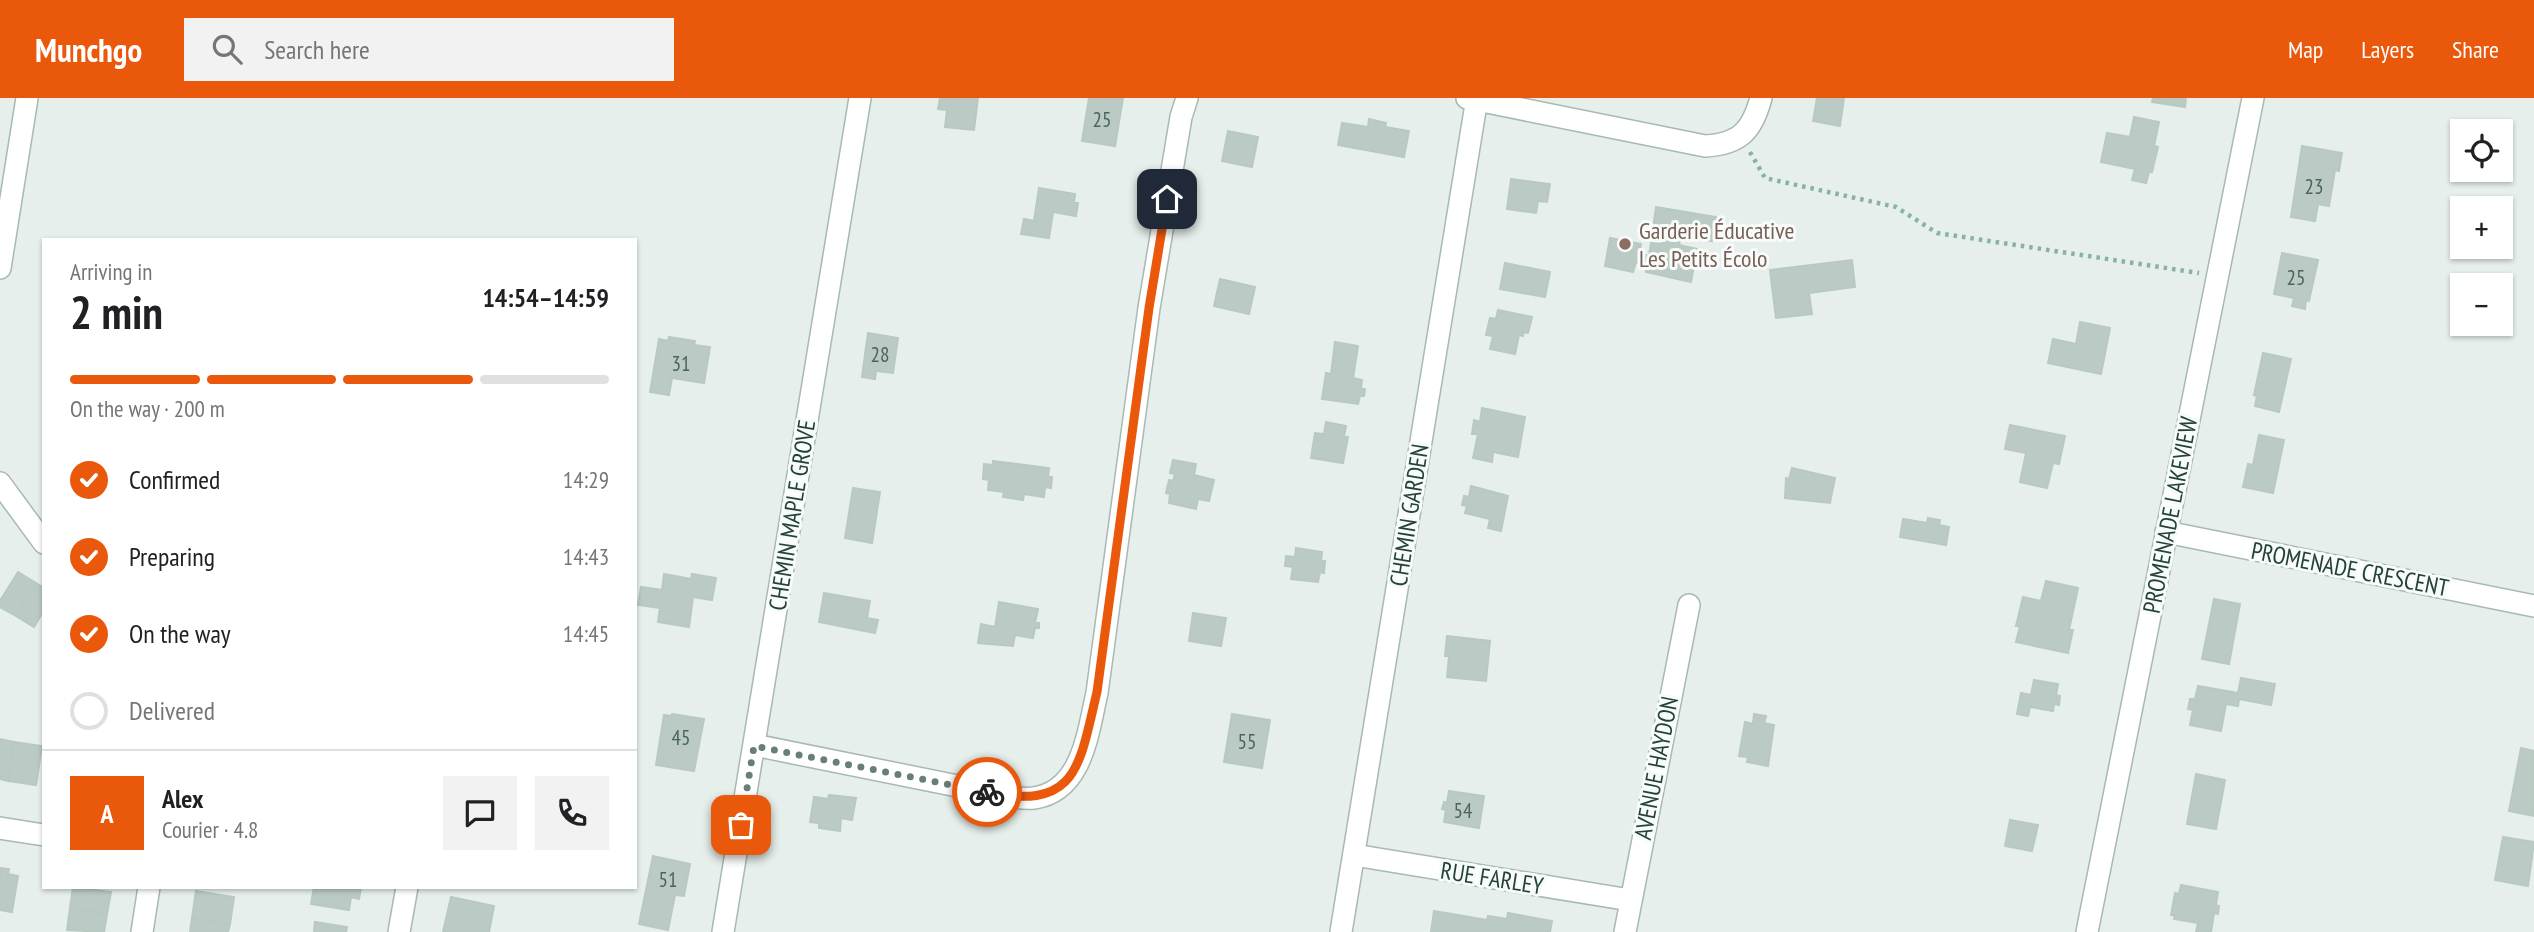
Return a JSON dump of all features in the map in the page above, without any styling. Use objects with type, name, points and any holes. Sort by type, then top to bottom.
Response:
[{"type":"street","points":[[0,268],[27,98]]},
{"type":"street","name":"CHEMIN MAPLE GROVE","points":[[723,932],[860,98]]},
{"type":"street","points":[[754,746],[1012,797],[1033,798],[1050,793],[1065,783],[1074,770],[1084,748],[1097,692],[1149,308],[1181,117],[1187,98]]},
{"type":"street","points":[[1473,99],[1696,145],[1726,145],[1741,136],[1751,124],[1761,98]]},
{"type":"street","name":"PROMENADE LAKEVIEW","points":[[2087,932],[2253,98]]},
{"type":"street","name":"CHEMIN GARDEN","points":[[1341,932],[1473,99]]},
{"type":"street","points":[[0,483],[42,540]]},
{"type":"street","name":"PROMENADE CRESCENT","points":[[2166,532],[2534,606]]},
{"type":"street","name":"AVENUE HAYDON","points":[[1625,932],[1689,605]]},
{"type":"street","points":[[0,828],[42,835]]},
{"type":"street","name":"RUE FARLEY","points":[[1354,855],[1630,900]]},
{"type":"street","points":[[142,932],[149,889]]},
{"type":"street","points":[[399,932],[407,889]]},
{"type":"path","points":[[1741,136],[1765,178],[1896,207],[1937,233],[2218,276]]},
{"type":"building","points":[[940,98],[978,98],[974,130],[945,127],[947,110],[938,109]]},
{"type":"building","points":[[1089,98],[1123,98],[1115,146],[1082,141]]},
{"type":"building","points":[[1817,98],[1844,98],[1840,126],[1813,121]]},
{"type":"building","points":[[2153,98],[2186,98],[2185,107],[2152,102]]},
{"type":"building","points":[[2134,117],[2159,122],[2154,146],[2158,147],[2152,172],[2149,172],[2146,183],[2132,180],[2135,169],[2101,162],[2107,133],[2130,137]]},
{"type":"building","points":[[1369,119],[1386,123],[1385,127],[1409,131],[1404,157],[1338,145],[1342,123],[1368,127]]},
{"type":"building","points":[[1228,131],[1258,137],[1252,167],[1222,161]]},
{"type":"building","points":[[2302,146],[2342,153],[2339,171],[2335,170],[2329,206],[2318,204],[2315,221],[2291,217]]},
{"type":"building","points":[[1511,179],[1550,184],[1547,202],[1538,201],[1536,213],[1507,209]]},
{"type":"building","points":[[1039,188],[1075,194],[1074,203],[1078,203],[1076,216],[1053,212],[1049,238],[1021,234],[1024,219],[1034,221]]},
{"type":"building","name":"Garderie Éducative Les Petits Écolo","points":[[1656,207],[1716,217],[1712,241],[1681,236],[1679,245],[1697,249],[1691,282],[1646,272],[1646,265],[1636,262],[1633,272],[1605,266],[1610,238],[1641,244],[1639,254],[1649,256],[1651,243],[1662,244],[1663,232],[1653,229]]},
{"type":"building","points":[[2282,253],[2318,260],[2305,309],[2292,306],[2294,298],[2274,294]]},
{"type":"building","points":[[1852,260],[1855,287],[1809,293],[1812,314],[1776,318],[1770,270]]},
{"type":"building","points":[[1505,263],[1550,272],[1545,297],[1500,289]]},
{"type":"building","points":[[1220,279],[1255,287],[1249,314],[1214,306]]},
{"type":"building","points":[[1498,310],[1532,317],[1528,333],[1519,335],[1515,354],[1490,349],[1493,336],[1486,335],[1490,318],[1496,319]]},
{"type":"building","points":[[2080,322],[2110,328],[2101,374],[2048,363],[2053,339],[2076,344]]},
{"type":"building","points":[[868,333],[898,338],[893,373],[876,371],[875,379],[862,377]]},
{"type":"building","points":[[669,337],[695,341],[694,345],[710,347],[704,383],[672,378],[669,395],[650,392],[659,339],[668,341]]},
{"type":"building","points":[[1335,342],[1358,346],[1353,378],[1362,380],[1361,389],[1365,389],[1358,404],[1322,399],[1326,373],[1331,374]]},
{"type":"building","points":[[2263,353],[2291,359],[2279,412],[2255,406],[2257,396],[2254,395]]},
{"type":"building","points":[[1482,408],[1525,417],[1518,457],[1493,452],[1492,462],[1473,458],[1478,434],[1472,434],[1474,420],[1480,422]]},
{"type":"building","points":[[1326,422],[1346,426],[1344,437],[1348,437],[1343,463],[1311,458],[1315,433],[1324,434]]},
{"type":"building","points":[[2010,425],[2065,436],[2059,464],[2053,463],[2047,488],[2020,482],[2026,453],[2005,449]]},
{"type":"building","points":[[2259,435],[2284,440],[2273,493],[2243,487],[2248,464],[2253,465]]},
{"type":"building","points":[[1173,460],[1196,464],[1194,475],[1214,480],[1209,501],[1198,499],[1196,509],[1169,503],[1170,494],[1166,493],[1169,480],[1173,481],[1175,474],[1170,473]]},
{"type":"building","points":[[993,461],[1049,468],[1051,488],[1045,487],[1044,497],[1024,494],[1023,500],[1003,497],[1004,492],[988,490],[989,480],[983,479],[984,464],[993,465]]},
{"type":"building","points":[[1792,468],[1835,478],[1830,503],[1785,498],[1786,478],[1789,479]]},
{"type":"building","points":[[1471,486],[1508,496],[1501,531],[1488,528],[1490,519],[1465,513],[1467,506],[1462,505],[1464,496],[1469,497]]},
{"type":"building","points":[[853,488],[880,492],[872,543],[845,538]]},
{"type":"building","points":[[1928,518],[1940,520],[1939,525],[1949,527],[1946,545],[1900,537],[1903,519],[1927,523]]},
{"type":"building","points":[[1296,548],[1322,552],[1321,561],[1325,561],[1324,573],[1320,572],[1318,582],[1291,579],[1293,567],[1285,566],[1286,556],[1295,557]]},
{"type":"building","points":[[18,572],[36,583],[16,616],[0,607],[0,601]]},
{"type":"building","points":[[664,574],[691,579],[692,574],[716,578],[712,600],[693,597],[689,627],[658,622],[660,608],[638,605],[641,587],[662,590]]},
{"type":"building","points":[[2046,581],[2078,588],[2069,630],[2073,630],[2068,653],[2016,642],[2020,626],[2016,626],[2023,597],[2041,601]]},
{"type":"building","points":[[36,583],[42,587],[42,613],[34,627],[16,616]]},
{"type":"building","points":[[824,593],[870,601],[867,618],[878,620],[875,633],[819,622]]},
{"type":"building","points":[[2214,599],[2240,604],[2229,664],[2202,659]]},
{"type":"building","points":[[999,602],[1038,609],[1035,623],[1039,623],[1039,628],[1035,628],[1033,638],[1015,635],[1013,646],[978,643],[981,624],[995,627]]},
{"type":"building","points":[[1193,613],[1226,618],[1221,646],[1189,641]]},
{"type":"building","points":[[1447,636],[1490,641],[1486,681],[1447,677]]},
{"type":"building","points":[[2241,678],[2275,684],[2271,705],[2239,699],[2238,706],[2226,704],[2221,731],[2190,725],[2193,710],[2188,709],[2190,699],[2195,699],[2198,686],[2238,693]]},
{"type":"building","points":[[2034,680],[2058,684],[2056,695],[2060,696],[2059,705],[2054,704],[2053,711],[2030,707],[2028,716],[2017,714],[2021,693],[2031,695]]},
{"type":"building","points":[[1232,714],[1270,720],[1262,768],[1224,762]]},
{"type":"building","points":[[1754,714],[1766,716],[1764,723],[1774,725],[1768,766],[1747,762],[1748,757],[1739,756],[1745,722],[1753,724]]},
{"type":"building","points":[[664,715],[704,719],[694,771],[656,765]]},
{"type":"building","points":[[0,739],[14,742],[8,781],[0,779]]},
{"type":"building","points":[[14,742],[42,746],[36,785],[8,781]]},
{"type":"building","points":[[2521,748],[2534,751],[2534,816],[2509,811]]},
{"type":"building","points":[[2196,774],[2225,780],[2216,829],[2187,824]]},
{"type":"building","points":[[1449,791],[1484,796],[1479,828],[1444,822],[1446,810],[1442,809],[1444,802],[1447,803]]},
{"type":"building","points":[[829,795],[856,798],[852,820],[841,818],[840,831],[819,828],[819,823],[810,822],[814,797],[828,799]]},
{"type":"building","points":[[2010,820],[2038,825],[2032,851],[2005,846]]},
{"type":"building","points":[[2503,837],[2534,842],[2528,886],[2495,880]]},
{"type":"building","points":[[653,856],[690,864],[684,896],[675,895],[668,930],[639,924]]},
{"type":"building","points":[[0,868],[9,869],[8,874],[18,876],[12,912],[0,910]]},
{"type":"building","points":[[2181,885],[2218,892],[2218,914],[2214,913],[2211,932],[2196,932],[2198,923],[2174,919],[2175,916],[2171,915],[2175,893],[2179,894]]},
{"type":"building","points":[[73,889],[111,892],[107,914],[70,908]]},
{"type":"building","points":[[314,889],[361,889],[359,899],[351,897],[349,910],[311,904]]},
{"type":"building","points":[[196,891],[234,897],[230,924],[192,918]]},
{"type":"building","points":[[451,897],[494,906],[489,932],[443,932]]},
{"type":"building","points":[[70,908],[107,914],[104,932],[67,930]]},
{"type":"building","points":[[1434,911],[1487,920],[1488,916],[1507,919],[1508,913],[1552,921],[1550,932],[1431,932]]},
{"type":"building","points":[[192,918],[230,924],[228,932],[190,932]]},
{"type":"building","points":[[315,922],[347,927],[346,932],[314,932]]},
{"type":"way so far","points":[[741,825],[754,746],[987,792]]},
{"type":"place","name":"Garderie Éducative Les Petits Écolo","points":[[1625,244]]},
{"type":"route","points":[[987,792],[1033,798],[1050,793],[1065,783],[1084,748],[1097,692],[1149,308],[1167,199]]}]
